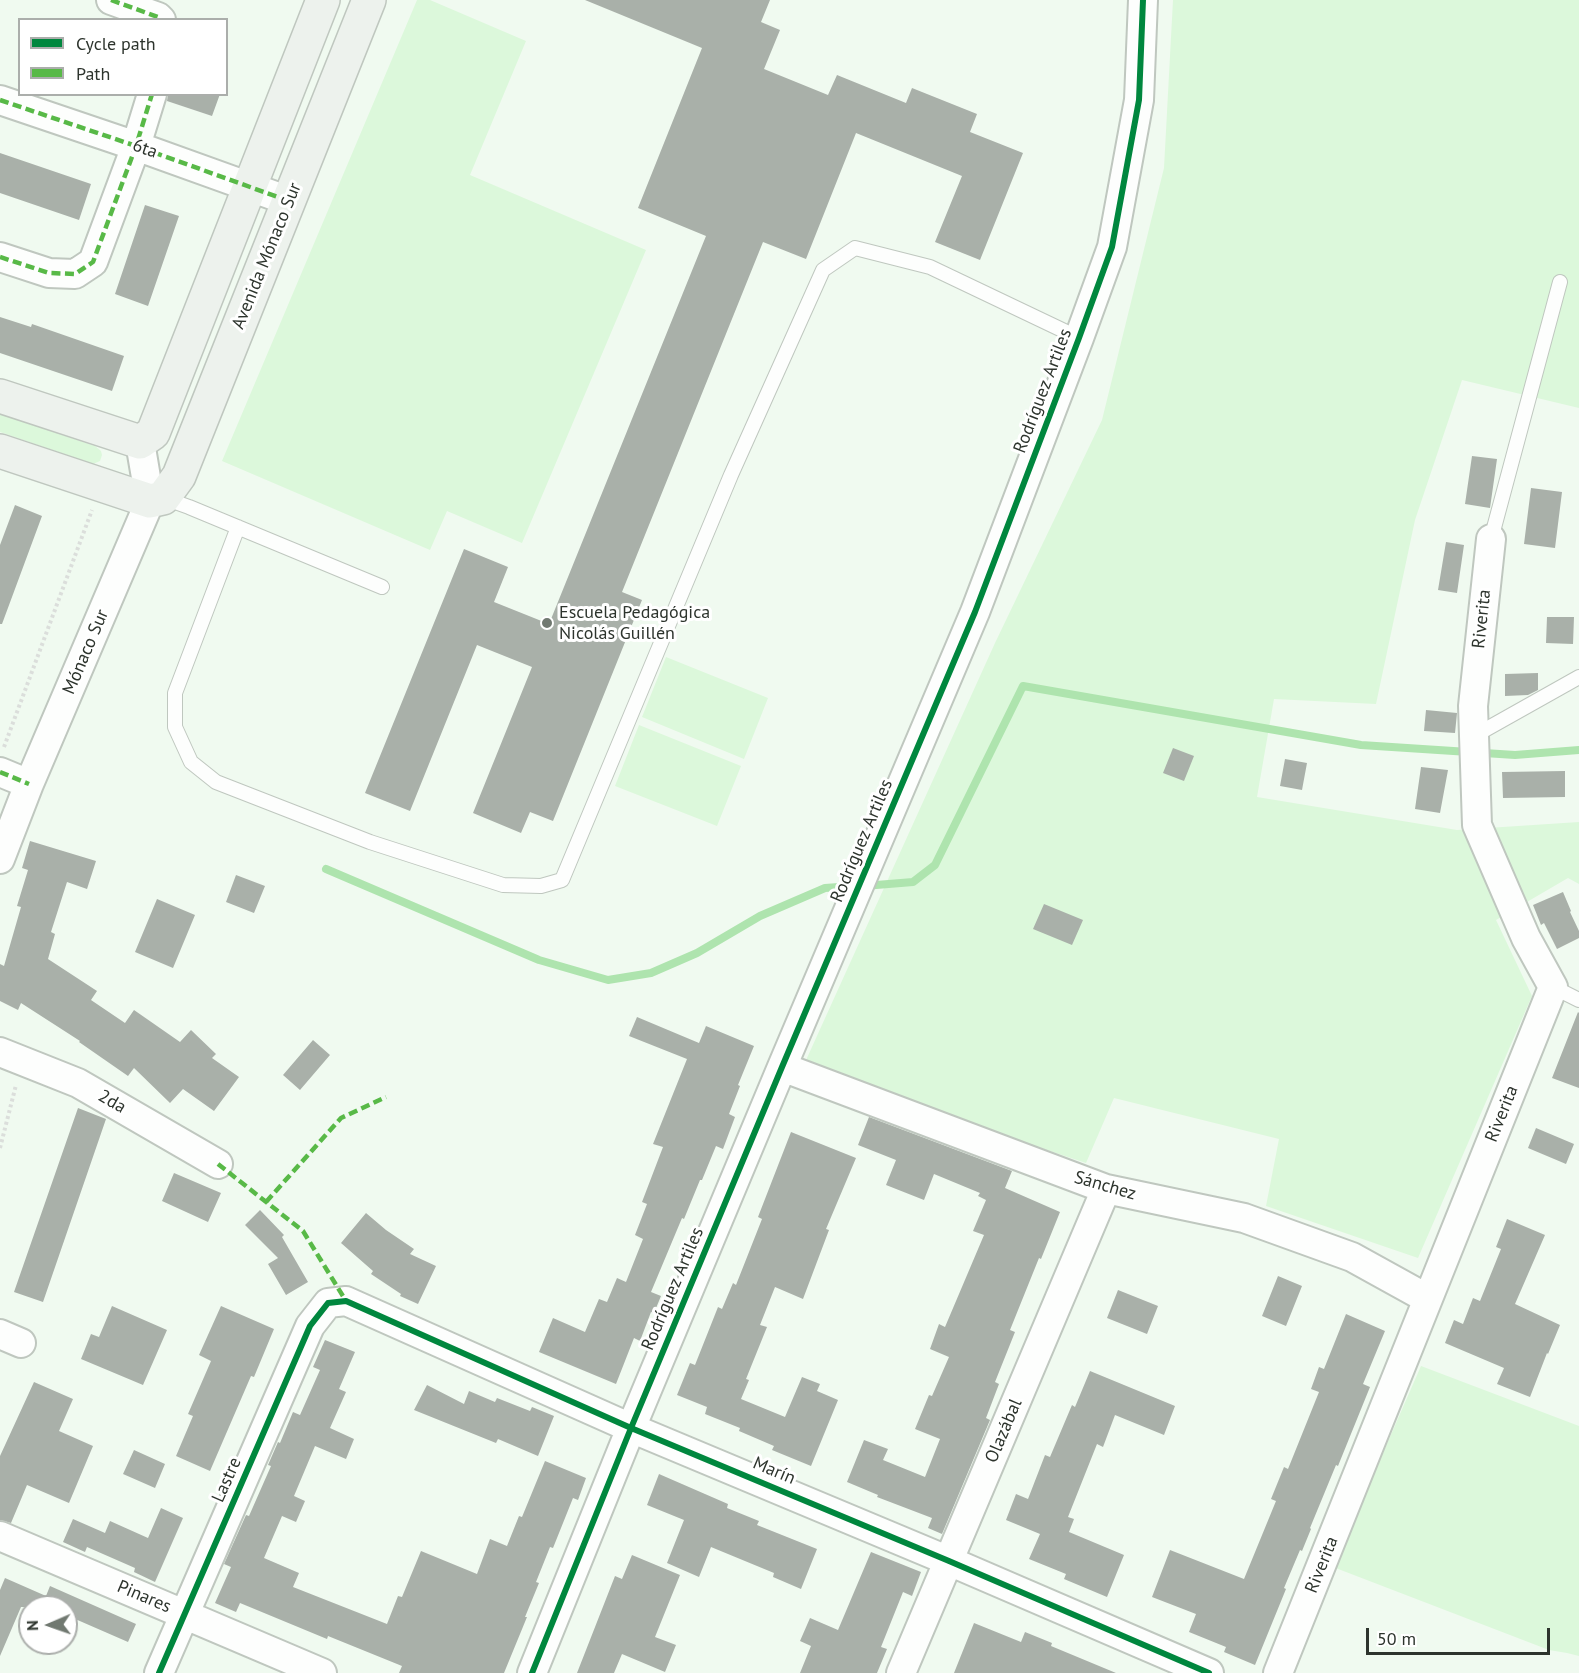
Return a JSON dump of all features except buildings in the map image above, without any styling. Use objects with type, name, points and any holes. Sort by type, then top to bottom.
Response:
[{"type":"main road","points":[[0,396],[140,442],[153,433],[323,0]]},
{"type":"main road","name":"Avenida Mónaco Sur","points":[[157,500],[178,476],[369,0]]},
{"type":"main road","points":[[0,451],[157,500]]},
{"type":"street","points":[[111,0],[159,18]]},
{"type":"street","name":"Rodríguez Artiles","points":[[532,1673],[631,1428],[975,612],[1079,338],[1112,247],[1139,100],[1143,0]]},
{"type":"street","points":[[0,257],[49,273],[75,274],[93,262],[136,146],[151,96]]},
{"type":"street","name":"6ta","points":[[0,100],[289,201]]},
{"type":"street","points":[[140,442],[157,500]]},
{"type":"street","name":"Mónaco Sur","points":[[0,859],[29,783],[157,500]]},
{"type":"street","name":"Riverita","points":[[1278,1673],[1553,987],[1526,938],[1477,825],[1473,706],[1491,539]]},
{"type":"street","points":[[2,760],[29,783]]},
{"type":"street","name":"2da","points":[[11,1056],[78,1083],[218,1164]]},
{"type":"street","name":"Sánchez","points":[[782,1067],[1106,1189],[1244,1218],[1352,1257],[1428,1299]]},
{"type":"street","name":"Olazábal","points":[[901,1673],[1106,1189]]},
{"type":"street","name":"Marín","points":[[328,1303],[346,1301],[631,1428],[1209,1673]]},
{"type":"street","name":"Lastre","points":[[159,1673],[310,1326],[328,1303]]},
{"type":"street","name":"Pinares","points":[[0,1536],[322,1673]]},
{"type":"lane","points":[[238,527],[176,693],[176,727],[191,762],[216,782],[370,842],[503,885],[541,886],[562,880],[727,486],[823,270],[855,248],[930,267],[1079,338]]},
{"type":"lane","points":[[1491,539],[1560,282]]},
{"type":"lane","points":[[157,500],[189,507],[382,587]]},
{"type":"lane","points":[[1474,736],[1579,677]]},
{"type":"lane","points":[[1553,987],[1579,1000]]},
{"type":"path","points":[[2,760],[93,507]]},
{"type":"path","points":[[0,1148],[11,1056]]},
{"type":"green space","points":[[417,0],[430,0],[526,41],[470,175],[646,250],[522,543],[447,511],[430,550],[222,461]]},
{"type":"green space","points":[[1173,0],[1579,0],[1579,408],[1462,380],[1415,520],[1376,704],[1274,699],[1257,797],[1457,830],[1579,822],[1579,884],[1568,878],[1496,920],[1532,996],[1418,1258],[1266,1206],[1279,1139],[1114,1098],[1086,1163],[802,1069],[995,643],[1102,420],[1164,168]]},
{"type":"green space","points":[[0,414],[95,446],[101,451],[100,461],[93,464],[0,432]]},
{"type":"green space","points":[[666,657],[768,698],[744,759],[642,717]]},
{"type":"green space","points":[[639,725],[741,766],[717,826],[615,786]]},
{"type":"green space","points":[[1421,1366],[1579,1426],[1579,1656],[1549,1650],[1333,1567]]},
{"type":"waterway","points":[[864,886],[913,882],[935,865],[1023,686],[1361,745],[1515,755],[1579,750]]},
{"type":"waterway","points":[[326,869],[539,960],[608,980],[651,973],[697,953],[760,916],[825,888],[852,886]]},
{"type":"marked path","points":[[111,0],[159,18]]},
{"type":"marked path","points":[[0,257],[49,273],[75,274],[93,262],[136,146],[151,96]]},
{"type":"marked path","points":[[0,100],[289,201]]},
{"type":"marked path","points":[[0,772],[29,784]]},
{"type":"marked path","points":[[266,1202],[341,1118],[386,1097]]},
{"type":"marked path","points":[[218,1164],[303,1231],[346,1301]]},
{"type":"cycle path","points":[[532,1673],[631,1428],[975,612],[1079,338],[1112,247],[1139,100],[1143,0]]},
{"type":"cycle path","points":[[159,1673],[310,1326],[328,1303],[346,1301],[631,1428],[1209,1673]]},
{"type":"place","name":"Escuela Pedagógica Nicolás Guillén","points":[[547,623]]}]
